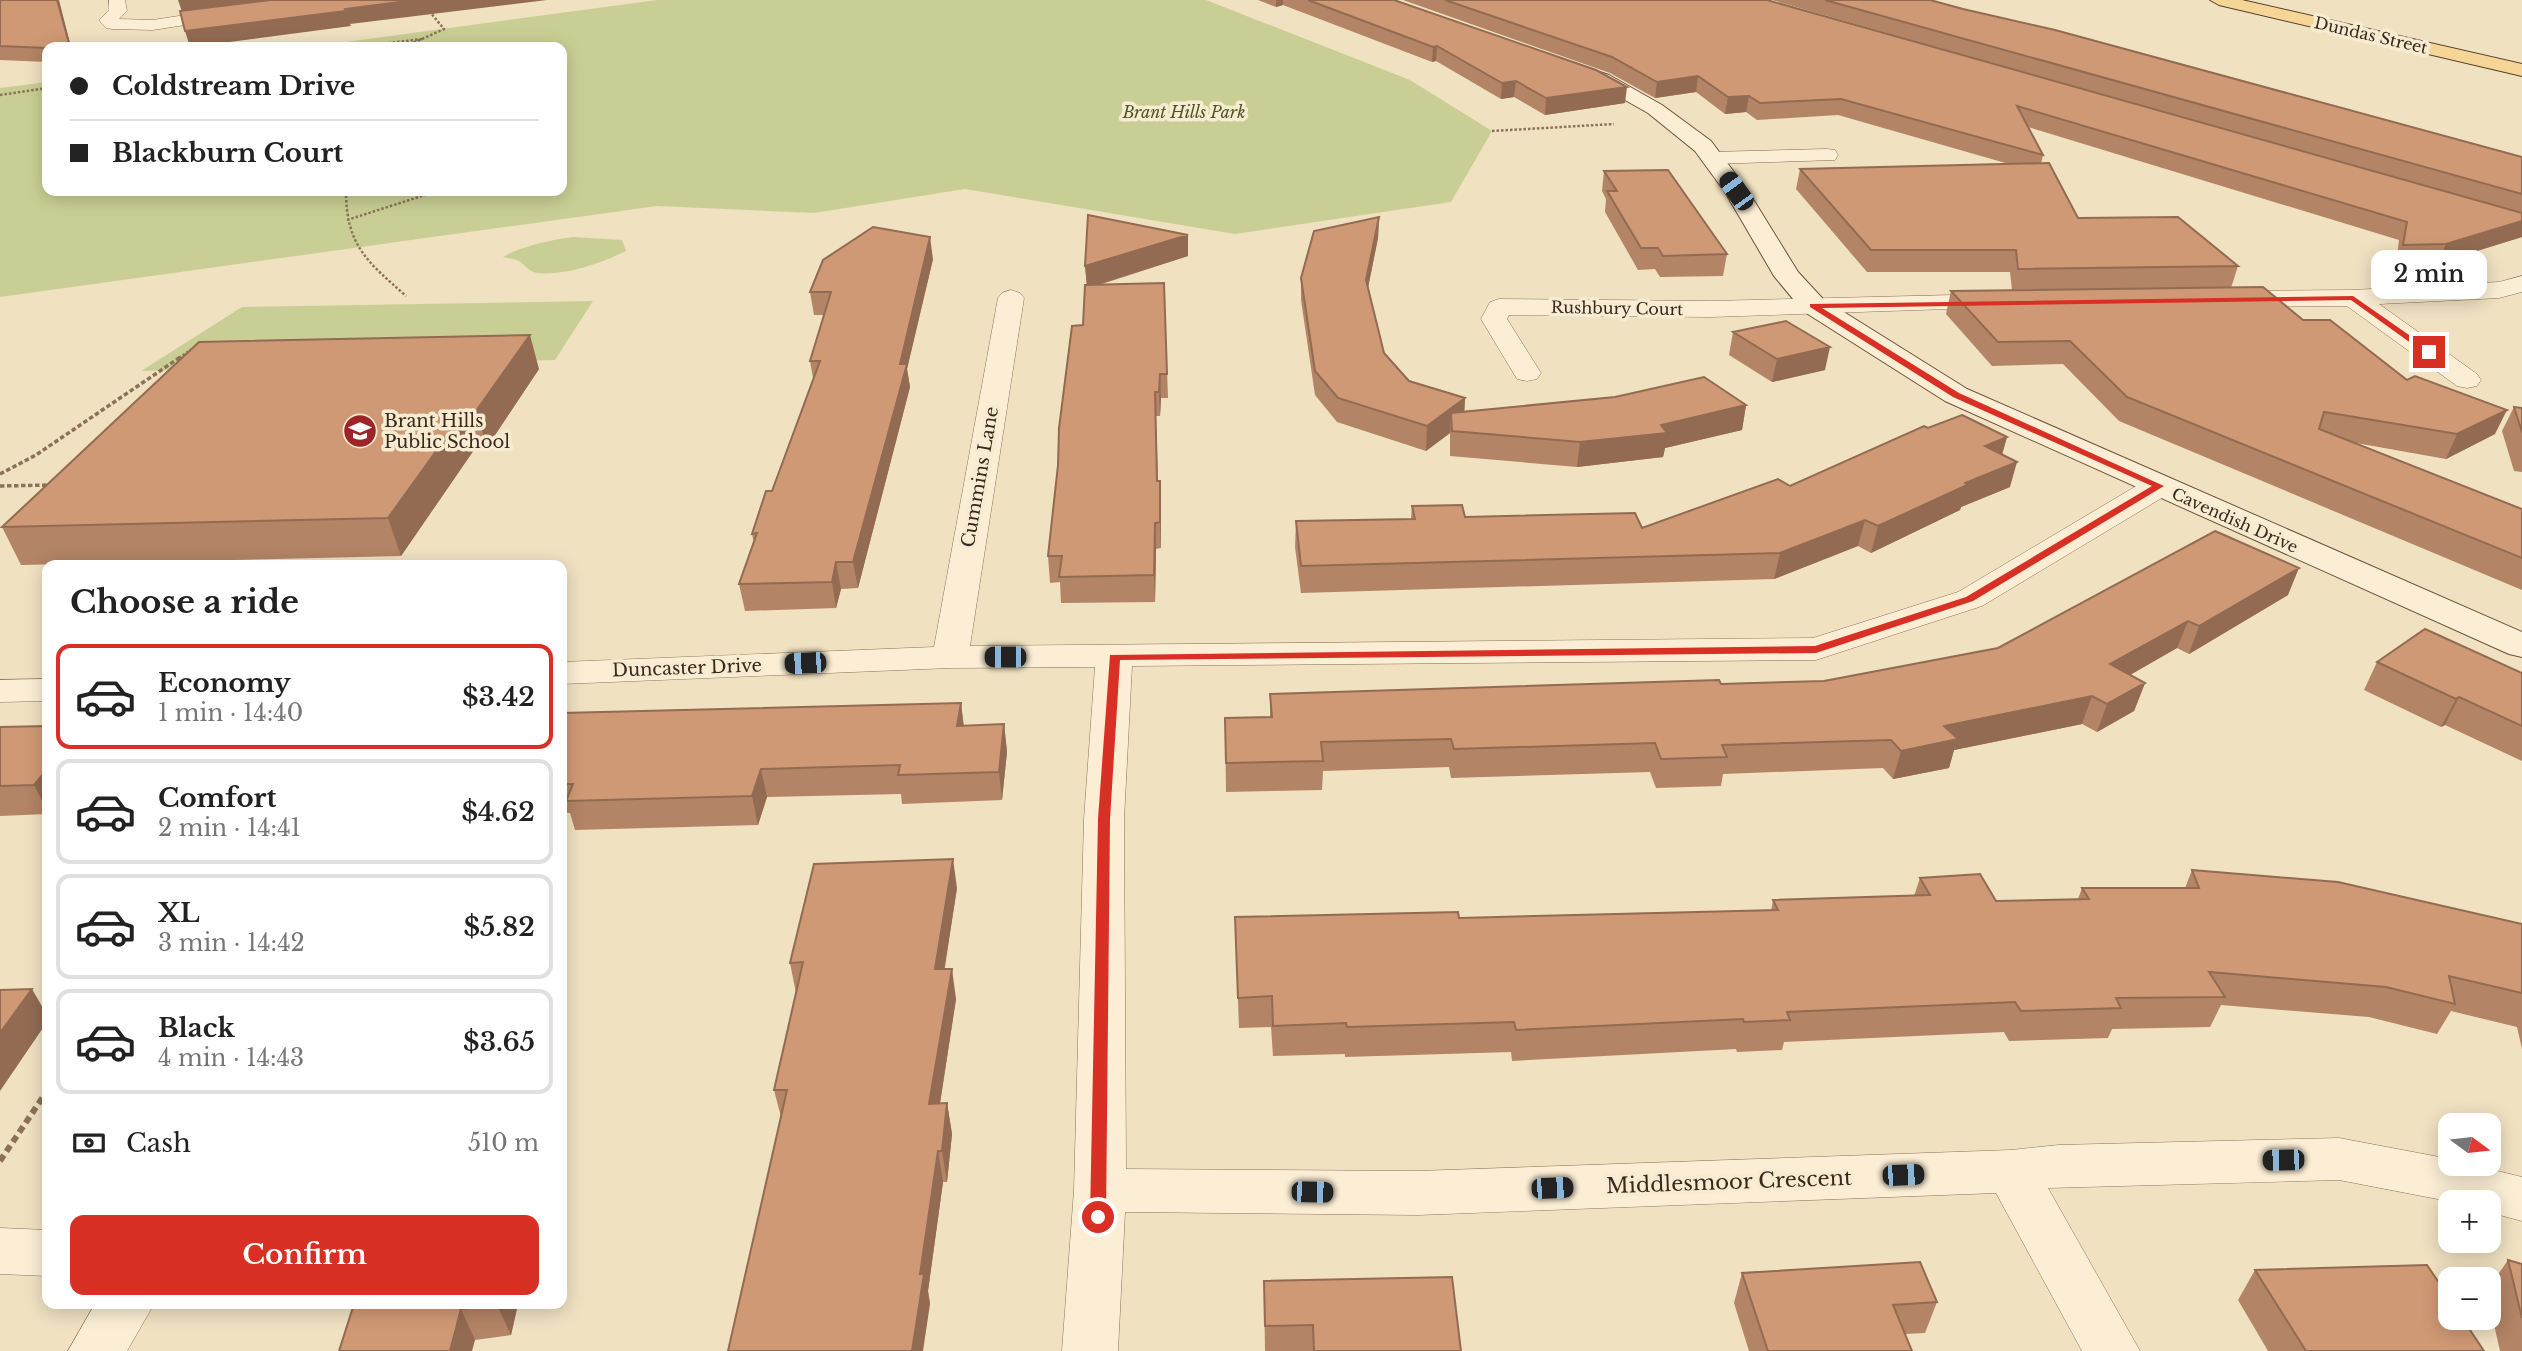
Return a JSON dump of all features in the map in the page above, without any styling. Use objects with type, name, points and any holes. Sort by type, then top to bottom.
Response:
[{"type":"main road","name":"Dundas Street","points":[[2219,0],[2522,70]]},
{"type":"street","points":[[117,0],[118,11],[108,20],[112,24],[131,26],[247,11]]},
{"type":"street","name":"Cavendish Drive","points":[[1550,61],[1602,79],[1655,108],[1703,146],[1736,191],[1787,276],[1813,305],[1956,395],[2522,646]]},
{"type":"street","points":[[1712,158],[1827,155]]},
{"type":"street","points":[[2199,299],[2353,298],[2499,290],[2522,284]]},
{"type":"street","name":"Cummins Lane","points":[[950,657],[1011,298]]},
{"type":"street","points":[[2353,298],[2467,380]]},
{"type":"street","points":[[1813,305],[2019,301]]},
{"type":"street","name":"Rushbury Court","points":[[1527,373],[1494,319],[1499,307],[1637,309],[1813,305]]},
{"type":"street","name":"Duncaster Drive","points":[[567,673],[950,657],[1816,649],[1970,599],[2159,486]]},
{"type":"street","points":[[1090,1351],[1100,1190],[1104,819],[1114,657]]},
{"type":"street","points":[[0,691],[42,690]]},
{"type":"street","name":"Middlesmoor Crescent","points":[[1100,1190],[1418,1194],[2011,1171],[2059,1166],[2339,1159],[2452,1181],[2522,1199]]},
{"type":"street","points":[[2011,1171],[2112,1351]]},
{"type":"street","points":[[0,1251],[42,1253]]},
{"type":"street","points":[[96,1351],[123,1309]]},
{"type":"path","points":[[415,42],[444,29],[428,10]]},
{"type":"path","points":[[398,42],[422,39]]},
{"type":"path","points":[[0,95],[42,89]]},
{"type":"path","points":[[1492,131],[1671,121]]},
{"type":"path","points":[[346,196],[347,220],[354,246],[406,296]]},
{"type":"path","points":[[347,220],[422,196]]},
{"type":"path","points":[[0,474],[36,455],[196,347]]},
{"type":"path","points":[[0,486],[65,485]]},
{"type":"path","points":[[0,1161],[42,1098]]},
{"type":"green space","name":"Brant Hills Park","points":[[657,0],[1206,0],[1410,80],[1492,131],[1451,202],[1235,234],[965,189],[814,213],[657,206],[0,297],[0,88],[42,83],[42,196],[567,196],[567,42],[346,42]]},
{"type":"green space","points":[[574,237],[622,240],[626,251],[583,268],[559,273],[537,273],[519,261],[503,257],[537,244]]},
{"type":"green space","points":[[593,301],[555,360],[141,371],[242,307]]},
{"type":"building","points":[[0,0],[57,0],[69,42],[42,42],[42,48],[0,46]]},
{"type":"building","points":[[271,0],[415,0],[185,31],[180,11]]},
{"type":"building","points":[[1308,0],[1394,0],[1596,70],[1627,87],[1546,98],[1516,81],[1502,83],[1437,46],[1433,47]]},
{"type":"building","points":[[1445,0],[1767,0],[2522,213],[2522,221],[2446,244],[2403,245],[2407,222],[2017,106],[2043,155],[1841,99],[1760,103],[1749,96],[1728,97],[1698,76],[1657,82],[1612,57]]},
{"type":"building","points":[[1825,0],[1930,0],[2055,30],[2522,157],[2522,194]]},
{"type":"building","points":[[2049,163],[2078,218],[2178,217],[2238,266],[2018,269],[2016,250],[1871,250],[1800,169]]},
{"type":"building","points":[[1668,170],[1727,254],[1663,256],[1658,248],[1641,248],[1607,191],[1617,191],[1604,171]]},
{"type":"building","points":[[1088,215],[1188,235],[1085,266]]},
{"type":"building","points":[[1379,217],[1366,280],[1384,353],[1409,381],[1465,398],[1427,426],[1338,398],[1315,371],[1301,278],[1314,231]]},
{"type":"building","points":[[873,227],[930,237],[900,364],[907,364],[853,562],[836,562],[832,582],[739,584],[757,533],[752,534],[766,491],[772,491],[820,361],[810,361],[831,292],[810,292],[823,260]]},
{"type":"building","points":[[1164,283],[1167,374],[1160,374],[1159,392],[1155,392],[1160,522],[1155,523],[1154,575],[1059,577],[1062,556],[1048,556],[1058,465],[1059,428],[1072,326],[1083,325],[1085,285]]},
{"type":"building","points":[[2263,287],[2303,320],[2330,320],[2407,380],[2415,376],[2507,410],[2457,434],[2324,412],[2319,429],[2522,509],[2522,558],[2127,397],[2070,341],[1998,342],[1951,291]]},
{"type":"building","points":[[1786,321],[1830,347],[1777,359],[1733,332]]},
{"type":"building","points":[[530,335],[476,411],[465,411],[388,518],[2,527],[199,342]]},
{"type":"building","points":[[1704,377],[1746,405],[1661,425],[1667,433],[1580,442],[1452,431],[1451,413],[1615,397]]},
{"type":"building","points":[[2514,407],[2522,408],[2522,432]]},
{"type":"building","points":[[1962,415],[2007,437],[1985,446],[2017,462],[1965,483],[1967,485],[1878,526],[1865,520],[1780,553],[1301,566],[1296,521],[1415,519],[1412,506],[1462,505],[1465,517],[1635,513],[1642,528],[1778,479],[1790,486],[1924,426],[1928,428]]},
{"type":"building","points":[[2215,531],[2299,568],[2199,626],[2188,621],[2110,664],[2145,683],[2107,704],[2092,696],[1944,726],[1958,739],[1901,751],[1891,740],[1722,745],[1727,757],[1661,759],[1655,743],[1454,749],[1451,739],[1321,742],[1323,761],[1226,763],[1225,718],[1272,717],[1270,694],[1719,680],[1721,684],[1824,681],[1998,648]]},
{"type":"building","points":[[2425,629],[2522,673],[2522,726],[2377,662]]},
{"type":"building","points":[[961,703],[957,726],[1004,724],[999,772],[898,775],[900,765],[761,769],[752,796],[567,801],[573,784],[567,784],[567,713]]},
{"type":"building","points":[[42,726],[42,775],[34,785],[0,786],[0,727]]},
{"type":"building","points":[[953,859],[935,969],[952,969],[929,1104],[947,1103],[942,1151],[938,1151],[920,1274],[924,1274],[912,1351],[728,1351],[787,1090],[774,1090],[803,962],[790,963],[814,864]]},
{"type":"building","points":[[2192,870],[2338,882],[2522,924],[2522,993],[2449,976],[2455,1004],[2386,987],[2209,972],[2225,997],[2116,998],[2121,1008],[2021,1011],[2015,1002],[1787,1012],[1790,1020],[1744,1022],[1743,1019],[1516,1030],[1514,1022],[1347,1027],[1346,1023],[1273,1026],[1272,996],[1238,998],[1235,917],[1458,912],[1459,918],[1778,910],[1773,900],[1930,895],[1920,878],[1980,874],[1996,901],[2089,899],[2082,888],[2199,888]]},
{"type":"building","points":[[32,989],[0,1033],[0,990]]},
{"type":"building","points":[[2508,1260],[2522,1264],[2522,1318]]},
{"type":"building","points":[[1920,1262],[1937,1302],[1893,1305],[1912,1351],[1768,1351],[1742,1273]]},
{"type":"building","points":[[2427,1265],[2438,1281],[2438,1330],[2470,1330],[2484,1351],[2306,1351],[2255,1270]]},
{"type":"building","points":[[1452,1277],[1461,1351],[1314,1351],[1313,1325],[1265,1326],[1264,1281]]},
{"type":"building","points":[[352,1309],[461,1309],[450,1351],[339,1351]]},
{"type":"place","name":"Brant Hills Public School","points":[[360,431]]},
{"type":"route","points":[[1098,1217],[1104,819],[1114,657],[1816,649],[1970,599],[2159,486],[2049,439],[1956,395],[1813,305],[2353,298],[2429,352]]}]
